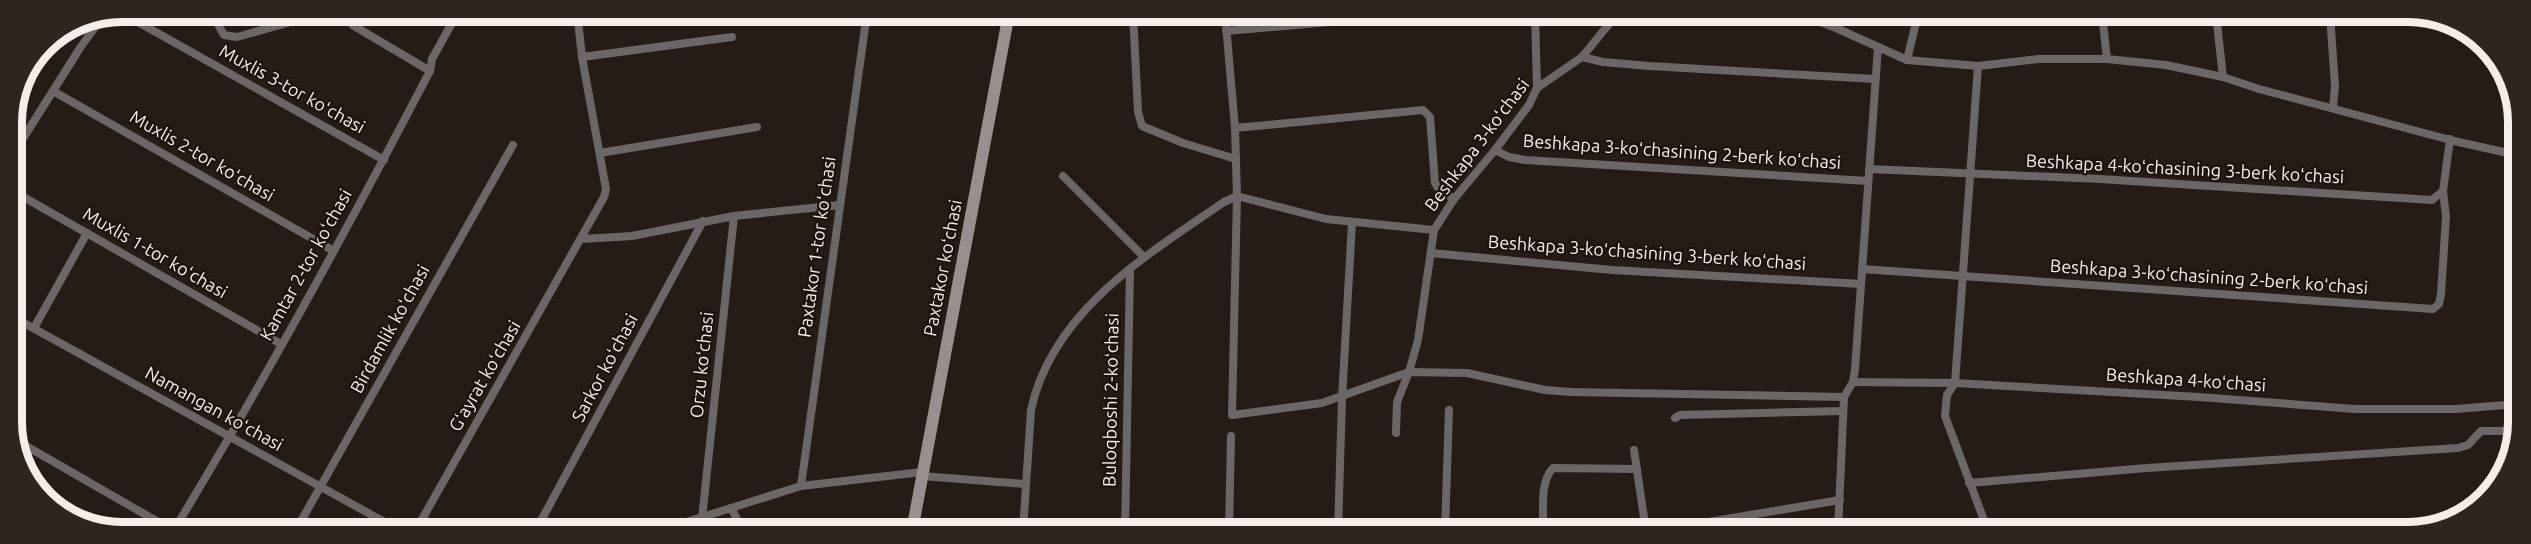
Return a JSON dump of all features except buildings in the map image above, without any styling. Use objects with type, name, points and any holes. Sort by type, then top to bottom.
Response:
[{"type":"main road","name":"Paxtakor koʻchasi","points":[[914,522],[1007,22]]},
{"type":"street","name":"Muxlis 3-tor koʻchasi","points":[[138,22],[384,160]]},
{"type":"street","points":[[217,22],[224,35],[237,37],[290,22]]},
{"type":"street","points":[[350,22],[354,27],[430,71]]},
{"type":"street","name":"Kamtar 2-tor koʻchasi","points":[[178,522],[231,436],[384,160],[430,71],[432,59],[452,22]]},
{"type":"street","name":"Gʻayrat koʻchasi","points":[[421,522],[604,197],[606,189],[582,57],[578,22]]},
{"type":"street","name":"Paxtakor 1-tor koʻchasi","points":[[801,486],[866,22]]},
{"type":"street","points":[[1133,22],[1138,112],[1142,126],[1183,143],[1236,159]]},
{"type":"street","points":[[1226,22],[1235,128],[1237,196],[1232,415],[1322,403],[1342,398],[1409,372],[1467,373],[1545,390],[1571,392],[1844,397]]},
{"type":"street","points":[[1226,31],[1330,22]]},
{"type":"street","points":[[1535,22],[1537,88]]},
{"type":"street","name":"Beshkapa 3-koʻchasi","points":[[1396,433],[1396,402],[1409,372],[1418,340],[1434,230],[1454,199],[1496,150],[1528,105],[1537,88],[1582,57],[1611,22]]},
{"type":"street","points":[[1819,22],[1907,60],[1978,66],[2039,59],[2107,59],[2166,64],[2223,77],[2259,89],[2450,140],[2508,153]]},
{"type":"street","points":[[1907,60],[1916,22]]},
{"type":"street","points":[[2103,22],[2107,59]]},
{"type":"street","points":[[2217,22],[2223,77]]},
{"type":"street","points":[[2331,22],[2335,86],[2334,108]]},
{"type":"street","points":[[23,139],[96,26]]},
{"type":"street","points":[[582,57],[732,37]]},
{"type":"street","points":[[1839,522],[1844,397],[1853,381],[1878,47]]},
{"type":"street","points":[[1582,57],[1603,62],[1649,66],[1875,79]]},
{"type":"street","points":[[1978,66],[1955,383],[1947,395],[1945,416],[1984,522]]},
{"type":"street","name":"Muxlis 2-tor koʻchasi","points":[[53,91],[334,250]]},
{"type":"street","points":[[1235,128],[1422,110],[1430,117],[1435,183],[1438,188],[1454,199]]},
{"type":"street","points":[[600,153],[758,127]]},
{"type":"street","points":[[2443,191],[2450,140]]},
{"type":"street","name":"Birdamlik koʻchasi","points":[[300,522],[513,145]]},
{"type":"street","name":"Beshkapa 3-koʻchasining 2-berk koʻchasi","points":[[1496,150],[1509,157],[1525,160],[1868,181]]},
{"type":"street","name":"Beshkapa 4-koʻchasining 3-berk koʻchasi","points":[[1869,169],[2242,187],[2418,201],[2432,200],[2443,191]]},
{"type":"street","points":[[1063,176],[1144,257]]},
{"type":"street","name":"Beshkapa 3-koʻchasining 2-berk koʻchasi","points":[[1862,269],[2292,301],[2433,309],[2439,304],[2441,294],[2445,217],[2443,191]]},
{"type":"street","points":[[1024,522],[1031,411],[1034,395],[1048,364],[1071,326],[1091,302],[1144,257],[1224,202],[1237,196],[1326,219],[1434,230]]},
{"type":"street","name":"Muxlis 1-tor koʻchasi","points":[[23,197],[280,344]]},
{"type":"street","points":[[582,239],[632,236],[734,216],[840,205]]},
{"type":"street","name":"Orzu koʻchasi","points":[[702,519],[734,216]]},
{"type":"street","name":"Sarkor koʻchasi","points":[[540,522],[703,221]]},
{"type":"street","points":[[1338,522],[1342,398],[1352,223]]},
{"type":"street","points":[[34,327],[87,233]]},
{"type":"street","name":"Beshkapa 3-koʻchasining 3-berk koʻchasi","points":[[1431,253],[1612,270],[1861,284]]},
{"type":"street","name":"Buloqboshi 2-koʻchasi","points":[[1125,522],[1130,269]]},
{"type":"street","name":"Namangan koʻchasi","points":[[22,321],[385,522]]},
{"type":"street","name":"Beshkapa 4-koʻchasi","points":[[1853,381],[1955,383],[2199,397],[2355,409],[2456,409],[2508,405]]},
{"type":"street","points":[[1445,522],[1449,410]]},
{"type":"street","points":[[1675,418],[1680,415],[1843,411]]},
{"type":"street","points":[[1969,483],[2147,468],[2458,448],[2468,445],[2481,431],[2508,431]]},
{"type":"street","points":[[1229,522],[1231,436]]},
{"type":"street","points":[[25,446],[159,522]]},
{"type":"street","points":[[1634,450],[1645,522]]},
{"type":"street","points":[[1543,522],[1544,489],[1548,472],[1553,468],[1637,469]]},
{"type":"street","points":[[691,522],[801,486],[922,474],[1026,484]]},
{"type":"street","points":[[1708,522],[1840,500]]},
{"type":"street","points":[[731,508],[739,522]]}]
